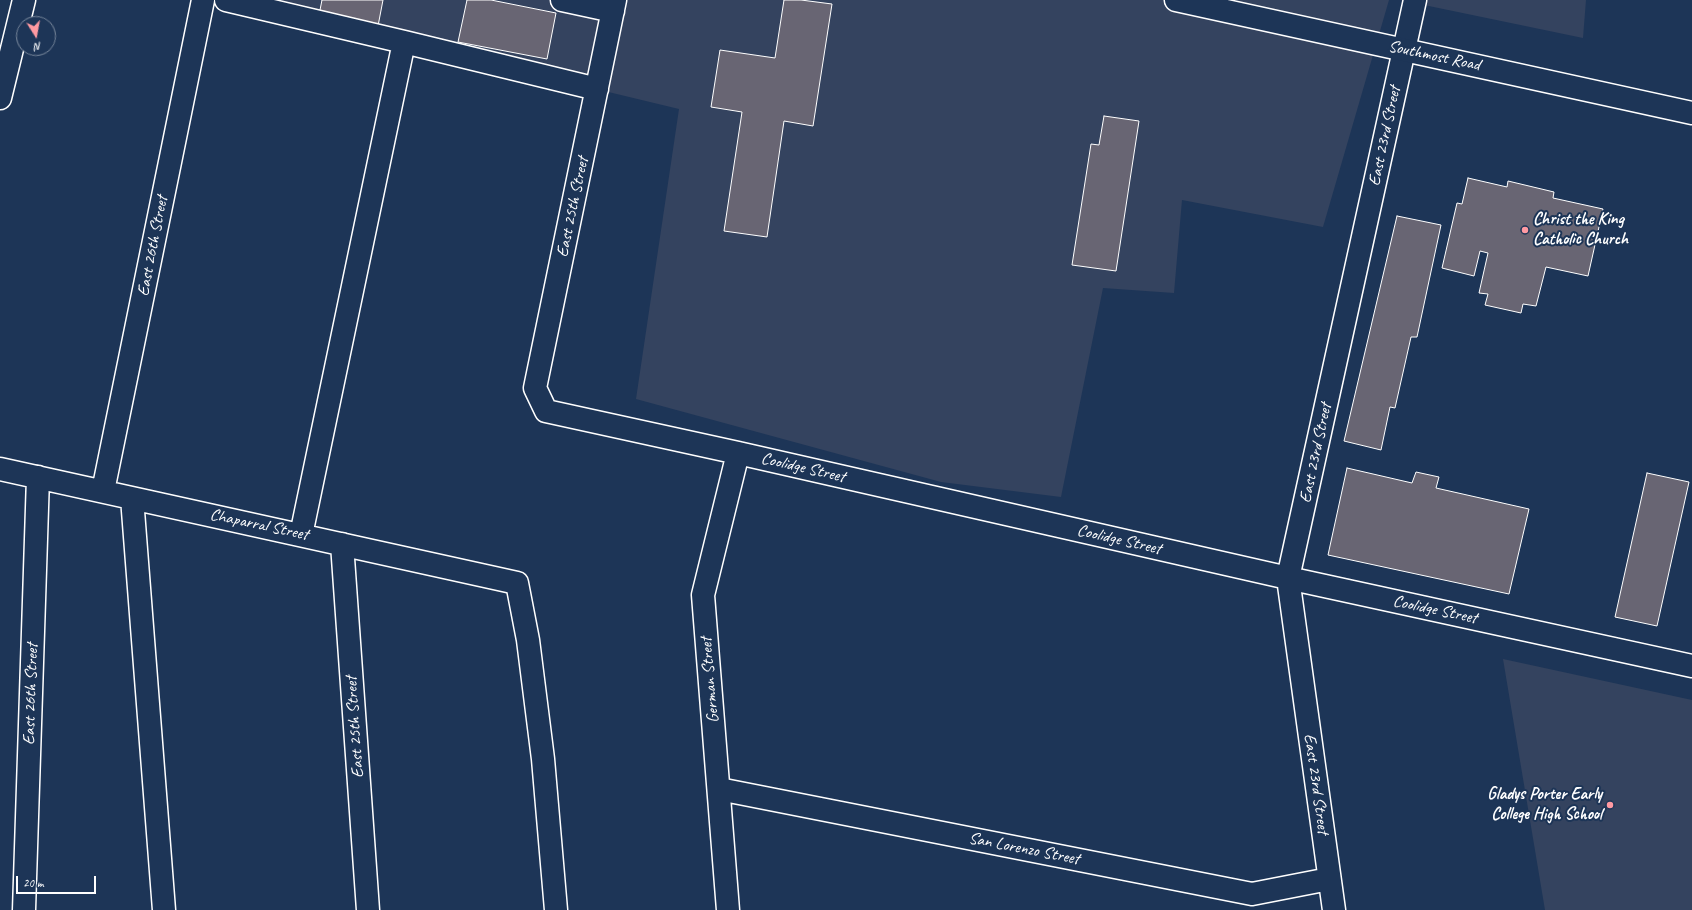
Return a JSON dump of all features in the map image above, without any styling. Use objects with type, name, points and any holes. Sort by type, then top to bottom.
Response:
[{"type":"street","points":[[0,98],[24,0]]},
{"type":"street","name":"East 26th Street","points":[[103,491],[203,0]]},
{"type":"street","points":[[226,0],[597,89]]},
{"type":"street","points":[[562,0],[614,5]]},
{"type":"street","name":"Southmost Road","points":[[1176,0],[1692,113]]},
{"type":"street","name":"East 23rd Street","points":[[1334,910],[1288,578],[1415,0]]},
{"type":"street","name":"East 25th Street","points":[[546,411],[535,388],[614,5]]},
{"type":"street","points":[[300,535],[404,42]]},
{"type":"street","name":"Coolidge Street","points":[[546,411],[1288,578],[1692,666]]},
{"type":"street","name":"German Street","points":[[728,910],[703,595],[738,453]]},
{"type":"street","name":"Chaparral Street","points":[[0,469],[517,583],[528,640],[542,751],[556,910]]},
{"type":"street","name":"East 26th Street","points":[[24,910],[38,477]]},
{"type":"street","points":[[132,498],[164,910]]},
{"type":"street","name":"East 25th Street","points":[[342,544],[368,910]]},
{"type":"street","name":"San Lorenzo Street","points":[[719,789],[1252,894],[1329,879]]},
{"type":"shaded area","points":[[227,0],[1389,0],[1323,227],[1182,200],[1174,293],[1103,288],[1061,497],[941,482],[636,399],[679,109]]},
{"type":"shaded area","points":[[1400,0],[1586,0],[1583,38]]},
{"type":"shaded area","name":"Gladys Porter Early College High School","points":[[1503,659],[1692,700],[1692,910],[1545,910]]},
{"type":"building","points":[[322,0],[383,0],[378,26],[319,15]]},
{"type":"building","points":[[467,0],[491,0],[556,13],[547,59],[458,42]]},
{"type":"building","points":[[784,0],[801,0],[832,4],[813,126],[784,121],[767,237],[724,231],[742,112],[711,107],[720,50],[775,58]]},
{"type":"building","points":[[1104,116],[1139,121],[1116,271],[1072,265],[1091,144],[1099,145]]},
{"type":"building","name":"Christ the King Catholic Church","points":[[1468,178],[1507,187],[1508,181],[1554,192],[1553,198],[1603,209],[1588,276],[1546,267],[1536,306],[1523,304],[1521,313],[1485,305],[1488,294],[1479,293],[1488,253],[1480,251],[1474,276],[1442,268],[1457,203],[1462,204]]},
{"type":"building","points":[[1397,216],[1441,225],[1417,337],[1411,337],[1395,408],[1390,407],[1381,450],[1344,441]]},
{"type":"building","points":[[1347,468],[1412,483],[1416,472],[1439,477],[1436,488],[1529,509],[1509,594],[1328,555]]},
{"type":"building","points":[[1647,473],[1689,482],[1657,626],[1615,617]]},
{"type":"place","name":"Christ the King Catholic Church","points":[[1525,230]]},
{"type":"place","name":"Gladys Porter Early College High School","points":[[1610,805]]}]
